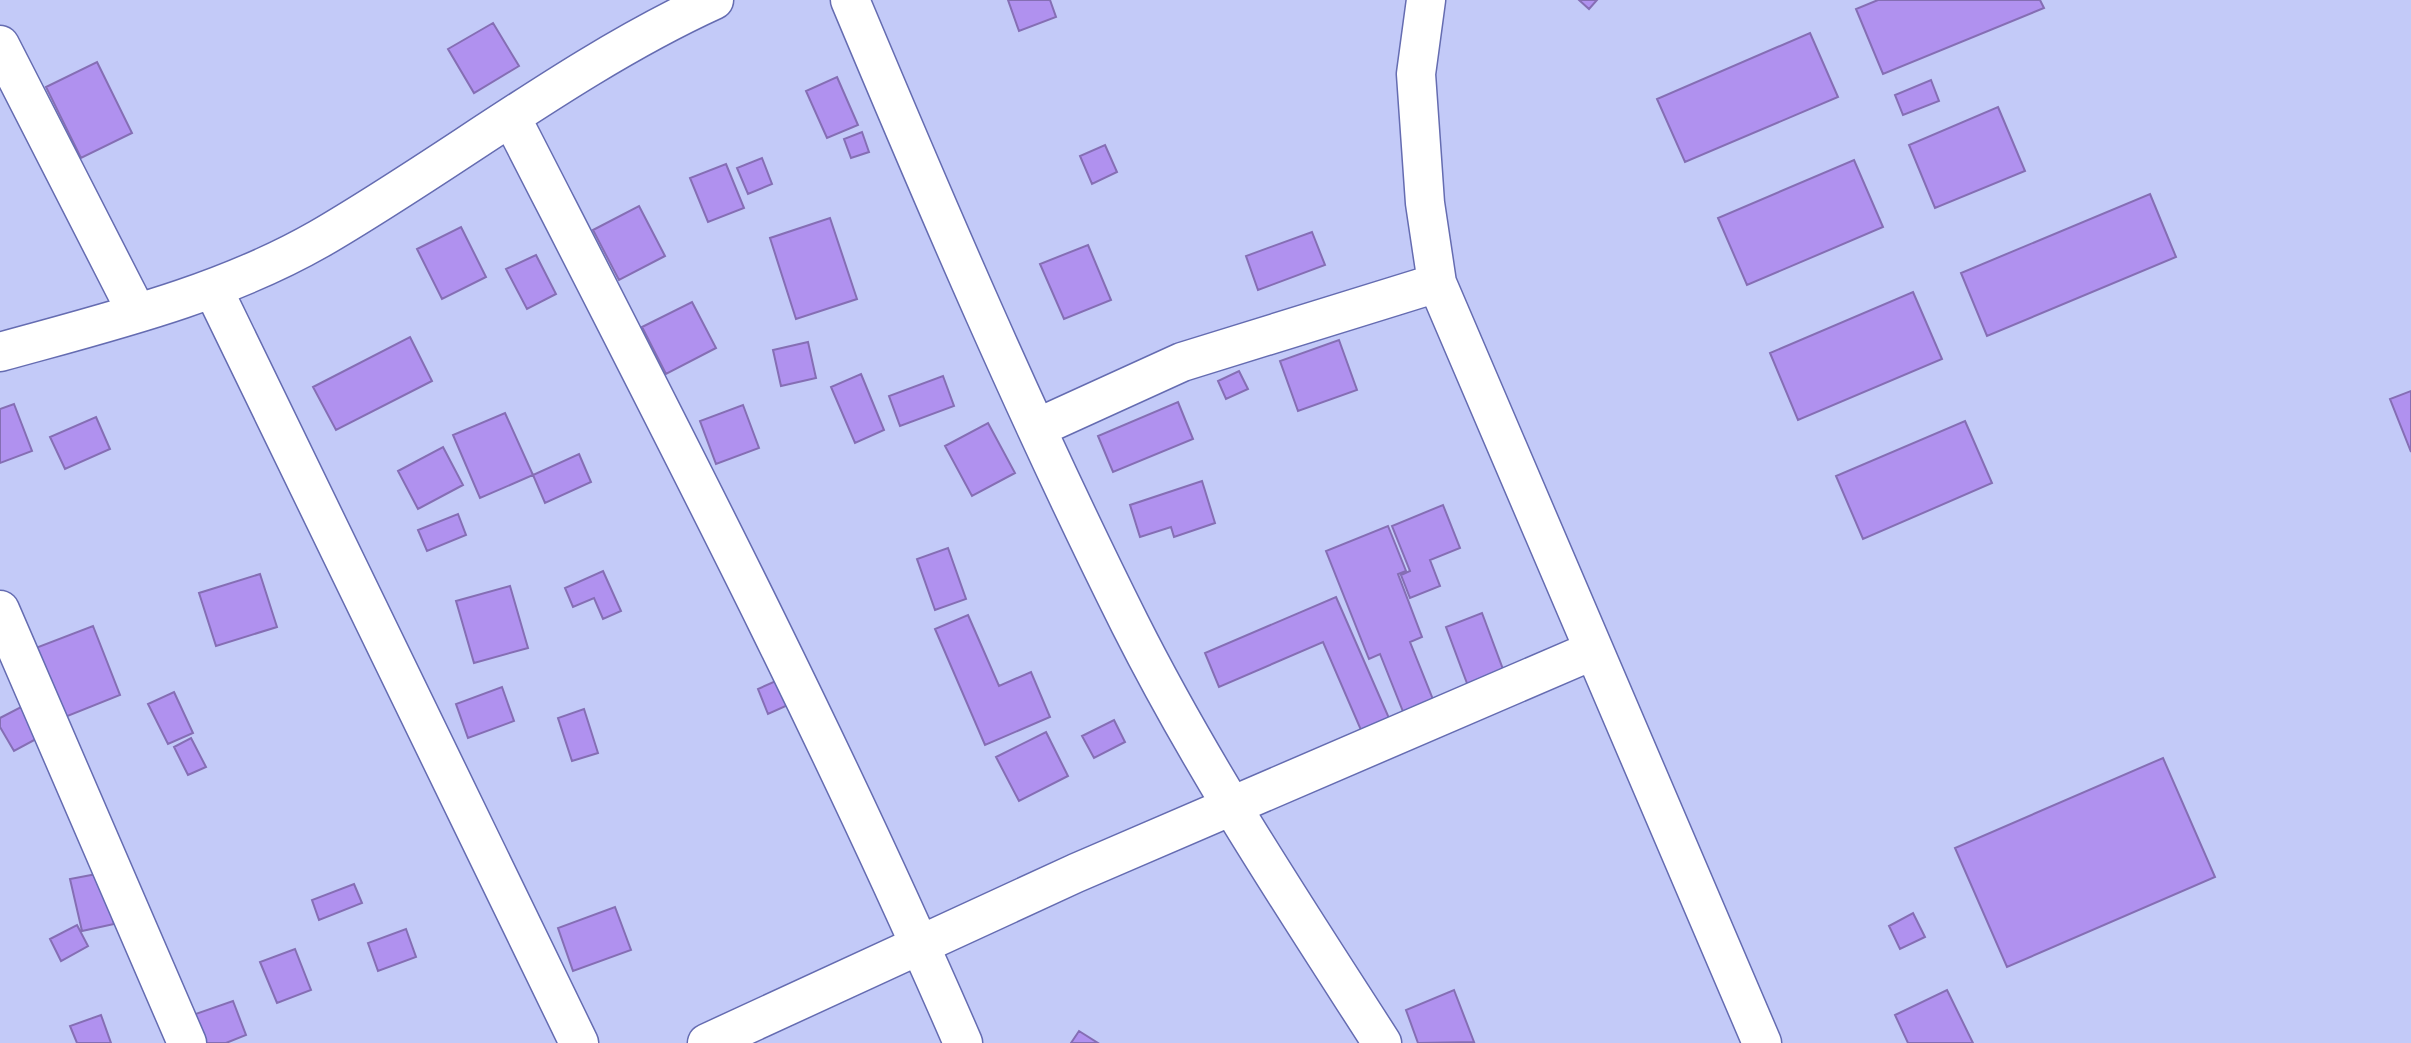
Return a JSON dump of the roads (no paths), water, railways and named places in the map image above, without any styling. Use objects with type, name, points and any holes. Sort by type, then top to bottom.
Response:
[{"type":"street","points":[[0,352],[213,289],[317,240],[586,71],[714,0]]},
{"type":"street","points":[[850,0],[963,271],[1131,626],[1232,805],[1382,1043]]},
{"type":"street","points":[[1426,0],[1416,74],[1425,203],[1437,283],[1762,1043]]},
{"type":"street","points":[[0,45],[137,313]]},
{"type":"street","points":[[512,119],[725,537],[921,945],[963,1043]]},
{"type":"street","points":[[1037,428],[1182,362],[1437,283]]},
{"type":"street","points":[[213,289],[579,1043]]},
{"type":"street","points":[[0,610],[187,1043]]},
{"type":"street","points":[[707,1043],[1232,805],[1594,650]]}]
